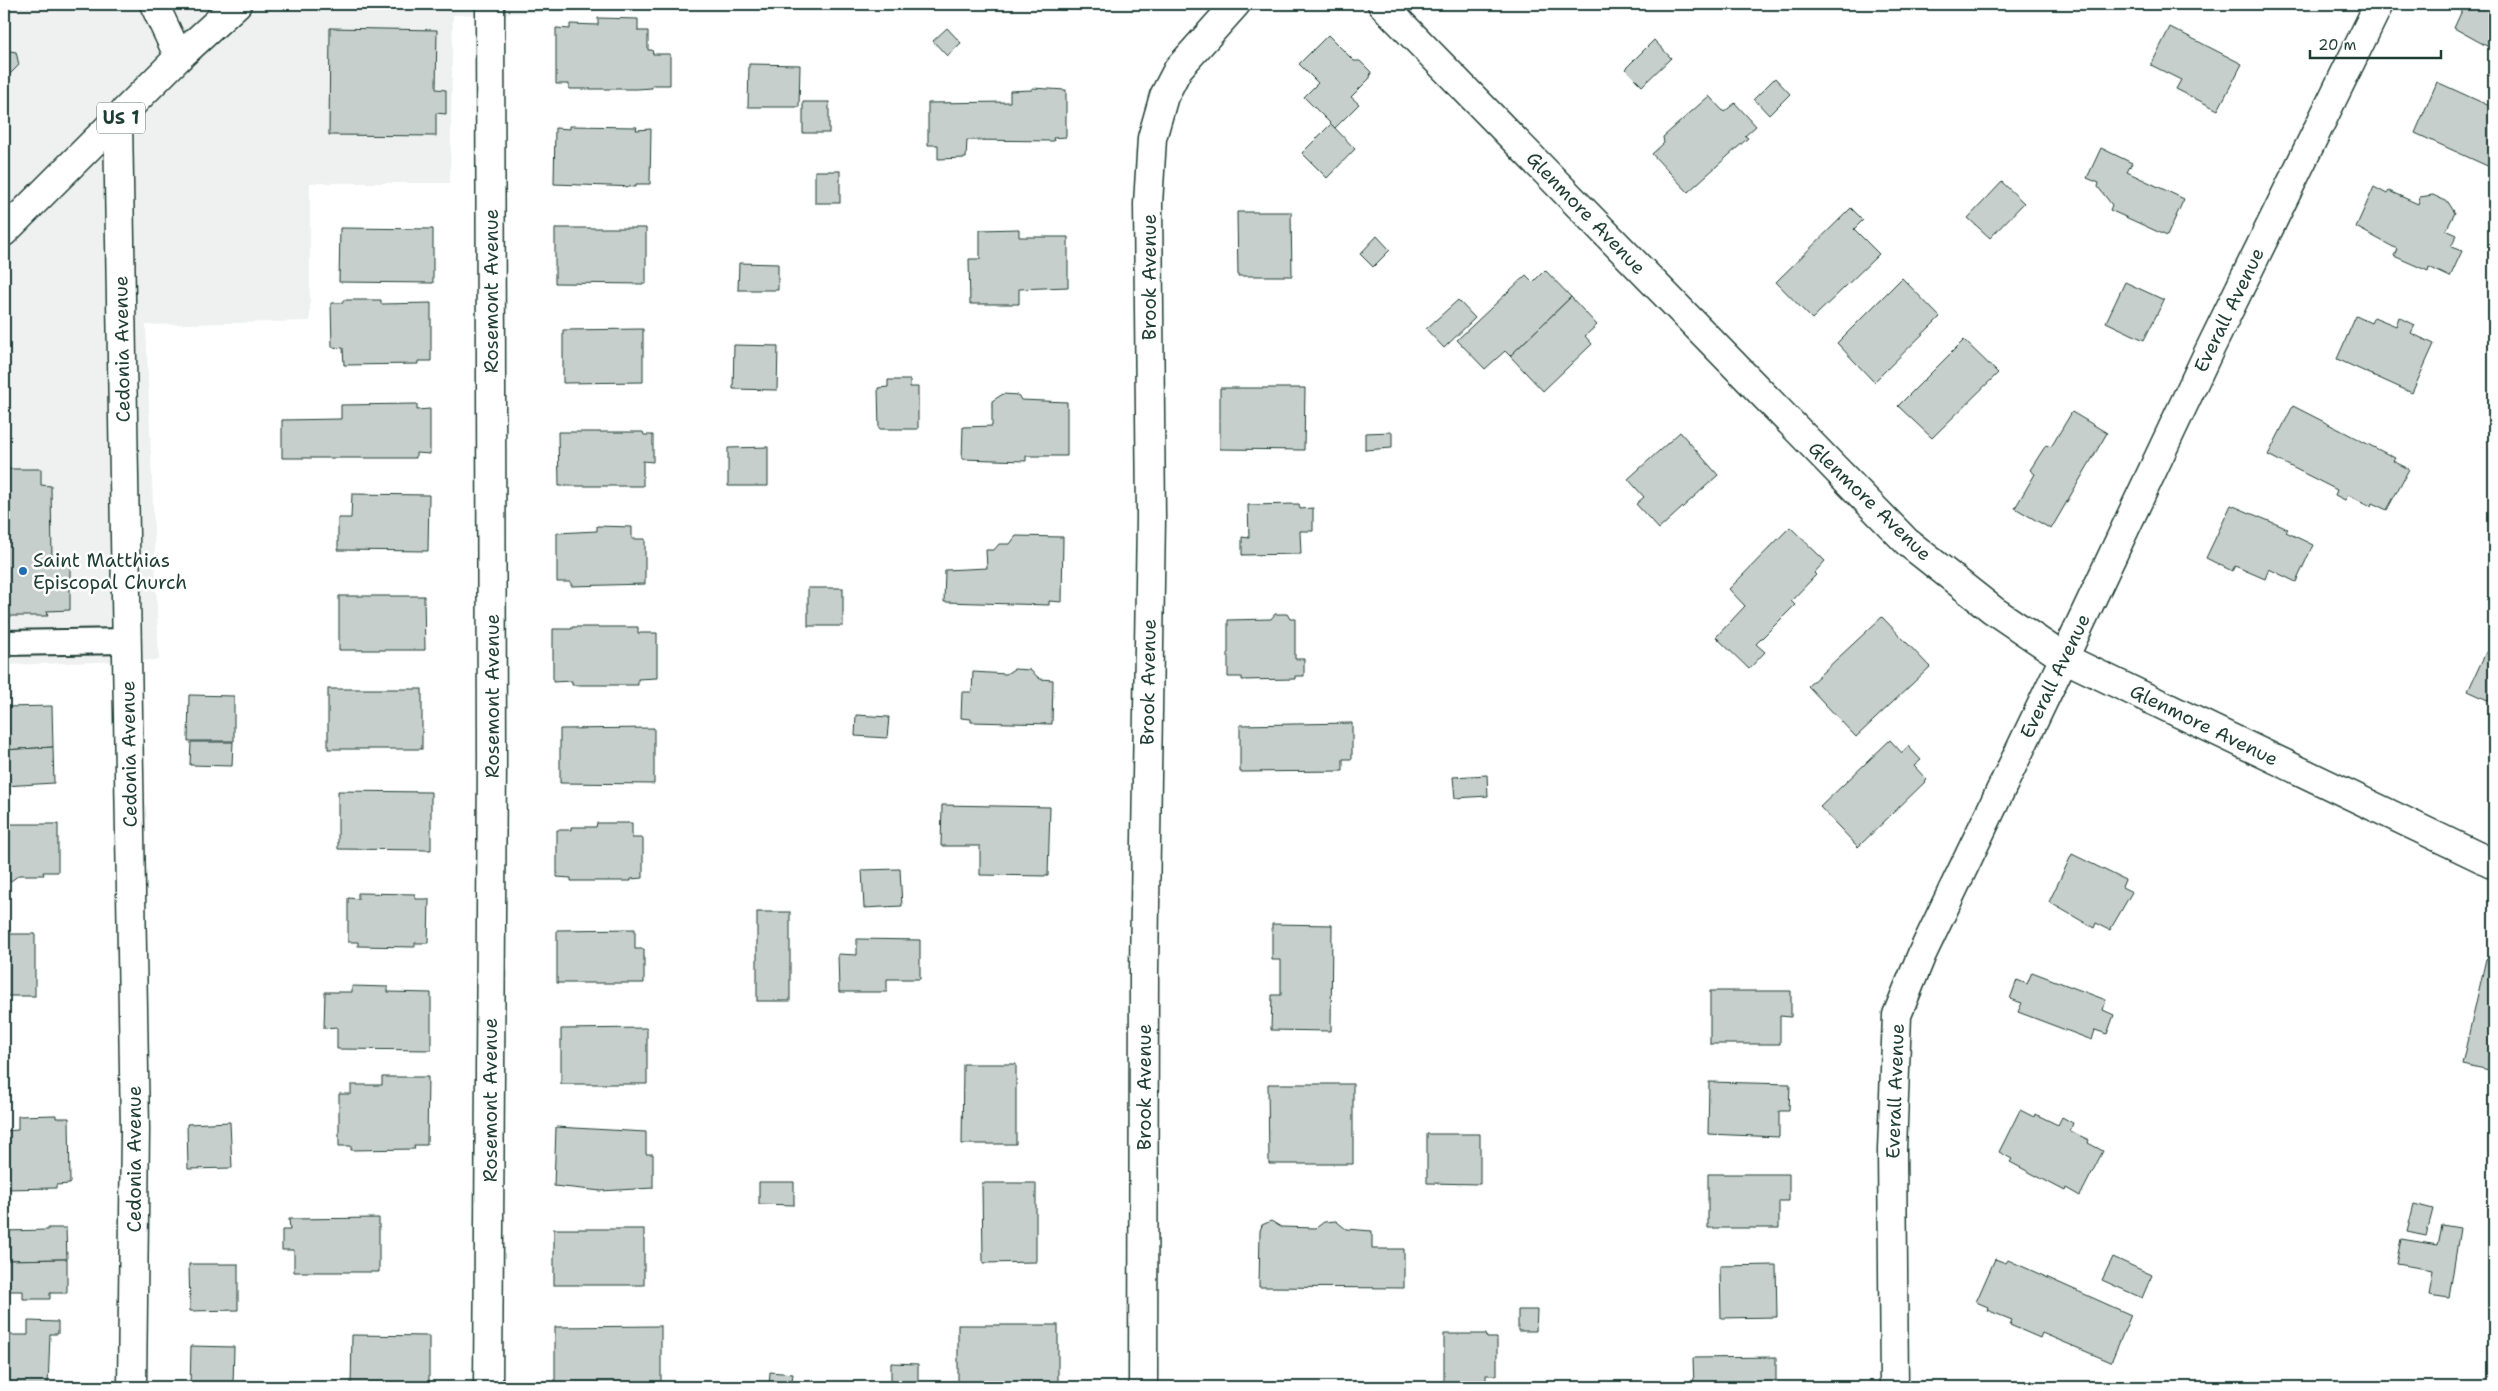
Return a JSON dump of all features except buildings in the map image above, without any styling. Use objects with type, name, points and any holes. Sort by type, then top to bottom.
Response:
[{"type":"street","points":[[154,4],[179,58]]},
{"type":"street","name":"US 1","points":[[4,232],[118,121],[179,58],[237,4]]},
{"type":"street","name":"Rosemont Avenue","points":[[488,1387],[492,778],[490,4]]},
{"type":"street","name":"Brook Avenue","points":[[1144,1387],[1144,970],[1151,517],[1148,204],[1152,138],[1164,96],[1178,69],[1236,4]]},
{"type":"street","name":"Glenmore Avenue","points":[[1382,4],[1907,542],[1993,610],[2064,658],[2494,864]]},
{"type":"street","name":"Everall Avenue","points":[[1894,1387],[1892,1150],[1897,1015],[1926,946],[2207,354],[2379,4]]},
{"type":"street","name":"Cedonia Avenue","points":[[118,121],[135,1129],[132,1387]]},
{"type":"lane","points":[[4,643],[127,641]]},
{"type":"shaded area","points":[[4,4],[733,4],[729,7],[453,15],[450,183],[310,183],[310,321],[146,325],[159,660],[4,665]]},
{"type":"place","name":"Saint Matthias Episcopal Church","points":[[23,571]]}]
